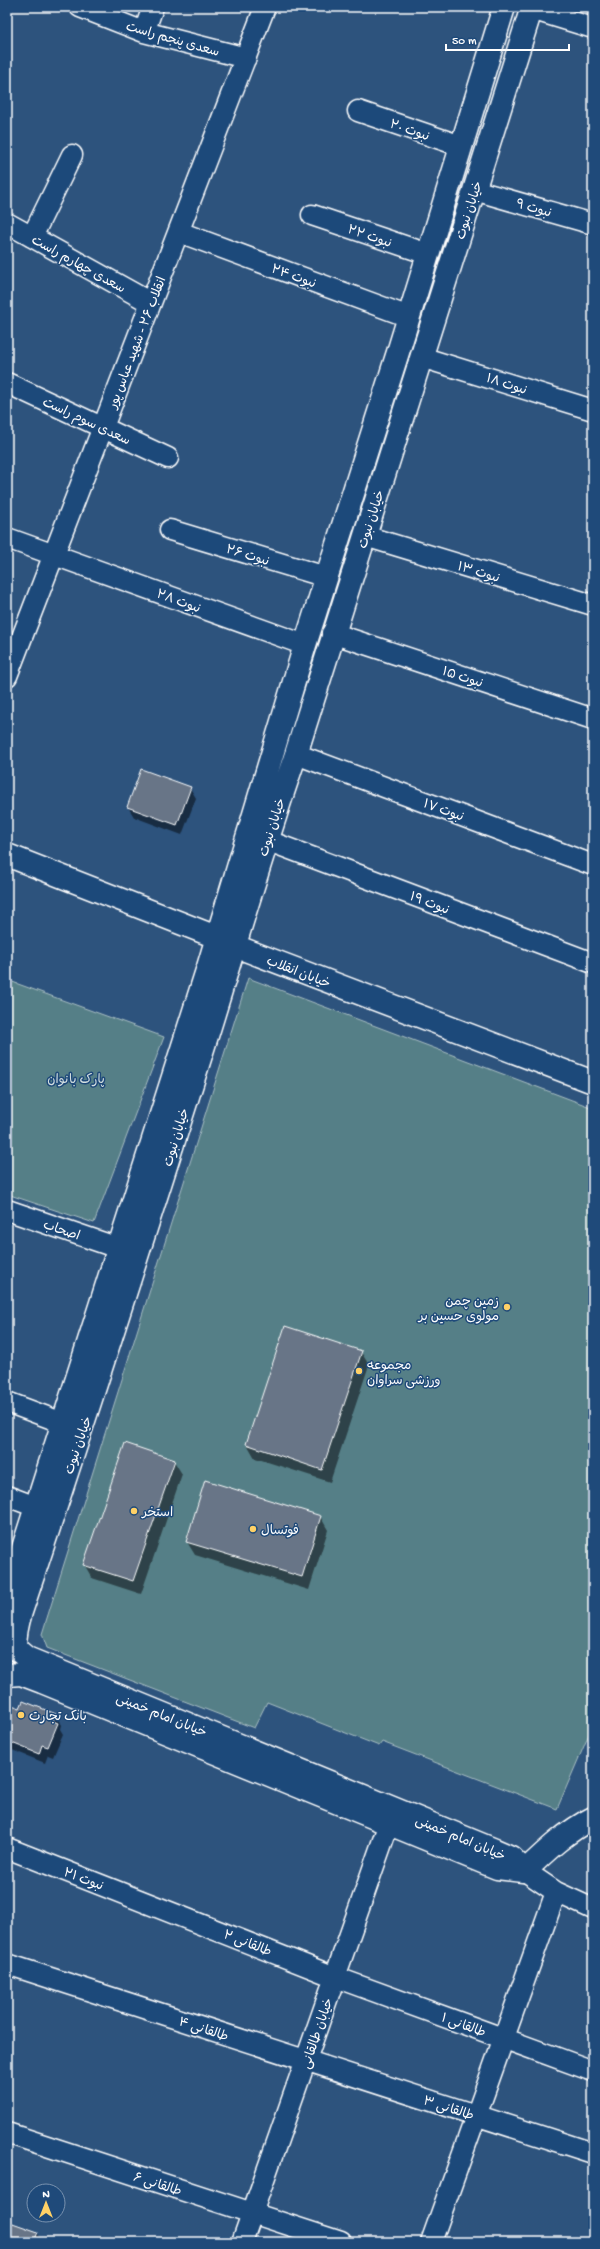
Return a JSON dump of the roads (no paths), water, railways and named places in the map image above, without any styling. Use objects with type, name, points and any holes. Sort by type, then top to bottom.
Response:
[{"type":"main road","name":"خیابان نبوت","points":[[7,1674],[16,1660],[11,1643],[128,1251],[216,937],[306,640],[400,349],[504,7]]},
{"type":"main road","name":"خیابان نبوت","points":[[7,1598],[63,1423],[128,1251],[235,946],[266,840],[296,754],[331,638],[365,536],[531,8]]},
{"type":"main road","points":[[400,349],[421,357]]},
{"type":"main road","points":[[306,640],[331,638]]},
{"type":"main road","name":"خیابان انقلاب","points":[[7,855],[216,937],[235,946],[593,1082]]},
{"type":"main road","name":"خیابان امام خمینی","points":[[11,1643],[27,1658],[391,1816],[497,1868],[525,1871]]},
{"type":"main road","name":"خیابان امام خمینی","points":[[7,1674],[13,1673],[28,1677],[391,1816]]},
{"type":"main road","points":[[525,1871],[552,1846],[578,1826],[593,1818]]},
{"type":"street","name":"سعدی پنجم راست","points":[[80,7],[144,32],[246,58]]},
{"type":"street","points":[[144,32],[153,7]]},
{"type":"street","name":"انقلاب ۲۶ - شهید عباس پور","points":[[7,676],[265,7]]},
{"type":"street","points":[[531,8],[593,28]]},
{"type":"street","name":"نبوت ۲۰","points":[[358,111],[462,146]]},
{"type":"street","points":[[32,237],[72,155]]},
{"type":"street","name":"نبوت ۹","points":[[474,190],[593,224]]},
{"type":"street","name":"نبوت ۲۲","points":[[312,215],[428,254]]},
{"type":"street","name":"سعدی چهارم راست","points":[[7,222],[151,303]]},
{"type":"street","name":"نبوت ۲۴","points":[[178,232],[409,318]]},
{"type":"street","name":"نبوت ۱۸","points":[[421,357],[593,410]]},
{"type":"street","name":"سعدی سوم راست","points":[[7,383],[168,458]]},
{"type":"street","name":"نبوت ۲۶","points":[[170,530],[326,577]]},
{"type":"street","name":"نبوت ۱۳","points":[[365,536],[593,605]]},
{"type":"street","name":"نبوت ۲۸","points":[[7,538],[306,640]]},
{"type":"street","name":"نبوت ۱۵","points":[[331,638],[593,719]]},
{"type":"street","name":"نبوت ۱۷","points":[[296,754],[593,865]]},
{"type":"street","name":"نبوت ۱۹","points":[[266,840],[593,964]]},
{"type":"street","name":"اصحاب","points":[[7,1210],[128,1251]]},
{"type":"street","points":[[7,1402],[63,1423]]},
{"type":"street","points":[[7,1496],[36,1507]]},
{"type":"street","name":"خیابان طالقانی","points":[[242,2242],[391,1816]]},
{"type":"street","name":"نبوت ۲۱","points":[[7,1848],[161,1908]]},
{"type":"street","points":[[525,1871],[556,1892],[593,1909]]},
{"type":"street","points":[[431,2242],[556,1892]]},
{"type":"street","name":"طالقانی ۲","points":[[161,1908],[335,1976]]},
{"type":"street","name":"طالقانی ۴","points":[[7,1964],[306,2061]]},
{"type":"street","name":"طالقانی ۱","points":[[335,1976],[593,2071]]},
{"type":"street","name":"طالقانی ۳","points":[[306,2061],[593,2153]]},
{"type":"street","name":"طالقانی ۶","points":[[7,2133],[341,2242]]},
{"type":"place","name":"زمین چمن مولوی حسین بر","points":[[507,1307]]},
{"type":"place","name":"مجموعه ورزشی سراوان","points":[[359,1371]]},
{"type":"place","name":"استخر","points":[[134,1511]]},
{"type":"place","name":"فوتسال","points":[[253,1529]]},
{"type":"place","name":"بانک تجارت","points":[[21,1715]]},
{"type":"park label","name":"پارک بانوان","points":[[76,1078]]}]
